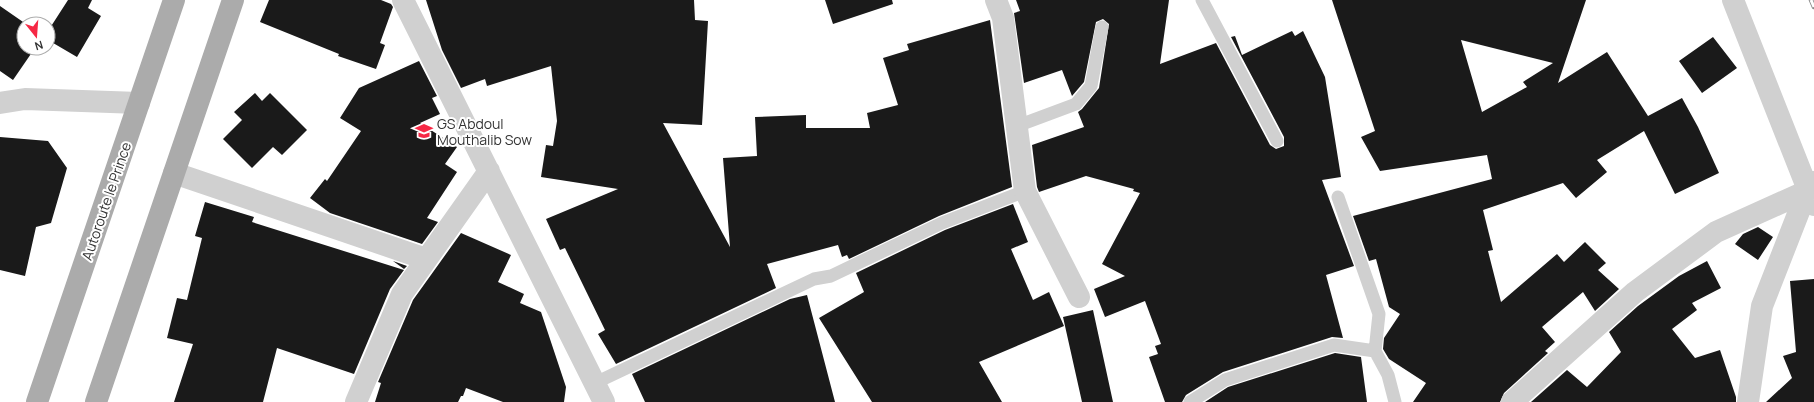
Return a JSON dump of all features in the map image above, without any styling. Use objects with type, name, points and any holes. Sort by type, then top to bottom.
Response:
[{"type":"main road","name":"Autoroute le Prince","points":[[37,402],[174,0]]},
{"type":"main road","points":[[96,402],[233,0]]},
{"type":"street","points":[[403,0],[599,393]]},
{"type":"street","points":[[996,0],[1003,18],[1025,191],[1079,297]]},
{"type":"street","points":[[1732,0],[1812,193],[1762,306],[1748,402]]},
{"type":"street","points":[[0,103],[25,99],[139,103]]},
{"type":"street","points":[[356,402],[402,294],[489,171]]},
{"type":"street","points":[[174,173],[426,260]]},
{"type":"street","points":[[1512,402],[1635,292],[1716,232],[1812,193]]},
{"type":"lane","points":[[1202,0],[1277,141]]},
{"type":"lane","points":[[1017,126],[1076,104],[1091,86],[1102,28]]},
{"type":"lane","points":[[599,393],[814,279],[831,276],[942,223],[1025,191]]},
{"type":"lane","points":[[1338,197],[1379,314],[1375,351],[1388,375],[1395,402]]},
{"type":"lane","points":[[1190,402],[1225,380],[1334,345],[1375,351]]},
{"type":"building","points":[[68,0],[92,0],[88,8],[101,16],[77,57],[56,45],[56,19]]},
{"type":"building","points":[[269,0],[381,0],[391,4],[393,7],[380,43],[385,45],[376,69],[338,56],[339,54],[260,22]]},
{"type":"building","points":[[426,0],[694,0],[695,20],[708,21],[702,125],[663,123],[730,247],[723,158],[757,156],[755,117],[806,115],[806,128],[870,128],[867,113],[898,105],[883,58],[909,50],[907,44],[990,20],[1012,187],[939,216],[849,259],[847,255],[842,257],[838,245],[767,264],[776,288],[616,364],[598,334],[605,330],[565,248],[560,250],[546,219],[618,189],[541,177],[546,145],[553,146],[557,121],[551,66],[487,86],[485,79],[461,88],[442,50]]},
{"type":"building","points":[[825,0],[892,0],[893,4],[833,24]]},
{"type":"building","points":[[1016,0],[1169,0],[1160,64],[1216,43],[1270,145],[1276,149],[1284,146],[1284,137],[1231,37],[1235,36],[1242,55],[1292,31],[1295,36],[1303,31],[1325,77],[1341,177],[1322,180],[1354,266],[1326,275],[1343,338],[1332,337],[1223,372],[1186,395],[1182,402],[1165,402],[1149,357],[1158,354],[1155,346],[1161,344],[1145,301],[1105,317],[1094,289],[1125,276],[1102,264],[1140,193],[1133,191],[1134,189],[1086,176],[1039,192],[1037,187],[1032,145],[1084,127],[1078,112],[1099,88],[1109,24],[1103,19],[1096,22],[1084,82],[1072,96],[1062,70],[1024,83],[1014,13],[1020,11]]},
{"type":"building","points":[[1332,0],[1586,0],[1558,83],[1607,52],[1648,116],[1682,98],[1698,127],[1719,173],[1675,194],[1644,131],[1597,160],[1607,172],[1576,198],[1563,183],[1483,210],[1493,250],[1488,251],[1501,302],[1557,254],[1564,262],[1585,242],[1606,263],[1598,270],[1619,289],[1595,311],[1583,292],[1542,327],[1555,342],[1545,351],[1548,353],[1504,393],[1500,402],[1413,402],[1426,383],[1389,359],[1383,349],[1384,338],[1400,314],[1389,307],[1376,259],[1369,261],[1353,216],[1492,179],[1487,155],[1380,171],[1361,137],[1375,131]],"holes":[[[1461,40],[1553,63],[1523,82],[1527,87],[1482,112]]]},
{"type":"building","points":[[0,6],[16,17],[16,56],[30,56],[13,80],[0,71]]},
{"type":"building","points":[[1713,37],[1737,68],[1702,93],[1679,61]]},
{"type":"building","points":[[419,61],[437,96],[432,98],[440,114],[420,123],[457,147],[445,164],[457,172],[427,218],[438,222],[422,244],[330,213],[310,198],[325,179],[327,181],[361,131],[340,118],[359,88]]},
{"type":"building","points":[[255,93],[262,101],[270,93],[307,130],[282,155],[273,147],[252,168],[223,139],[242,120],[234,112]]},
{"type":"building","points":[[0,137],[48,141],[67,168],[51,223],[36,227],[25,276],[0,270]]},
{"type":"building","points":[[205,202],[254,217],[252,222],[404,270],[390,289],[354,374],[277,348],[263,402],[174,402],[193,344],[167,338],[177,298],[187,300],[202,238],[195,236]]},
{"type":"building","points":[[1013,204],[1028,242],[1011,249],[1033,300],[1049,292],[1064,326],[979,362],[1002,402],[872,402],[819,318],[864,292],[856,273],[945,230]]},
{"type":"building","points":[[1758,227],[1773,237],[1758,260],[1735,244],[1743,234]]},
{"type":"building","points":[[461,233],[511,255],[498,282],[524,294],[520,303],[541,312],[566,387],[564,402],[503,402],[466,388],[463,396],[461,396],[458,402],[375,402],[381,383],[378,382],[413,300]]},
{"type":"building","points":[[393,261],[407,266],[404,269]]},
{"type":"building","points":[[1707,261],[1721,288],[1692,303],[1697,310],[1672,329],[1695,358],[1720,350],[1736,397],[1736,402],[1531,402],[1567,370],[1587,387],[1621,352],[1609,332],[1638,306],[1679,276]]},
{"type":"building","points":[[1814,279],[1814,402],[1766,402],[1792,378],[1783,356],[1796,352],[1790,281]]},
{"type":"building","points":[[807,295],[835,402],[645,402],[632,374],[790,299]]},
{"type":"building","points":[[1093,310],[1113,402],[1082,402],[1063,317]]},
{"type":"building","points":[[1335,353],[1361,357],[1367,402],[1205,402],[1228,387]]},
{"type":"railway","points":[[1811,0],[1814,7]]},
{"type":"place","name":"GS Abdoul Mouthalib Sow","points":[[424,131]]}]
